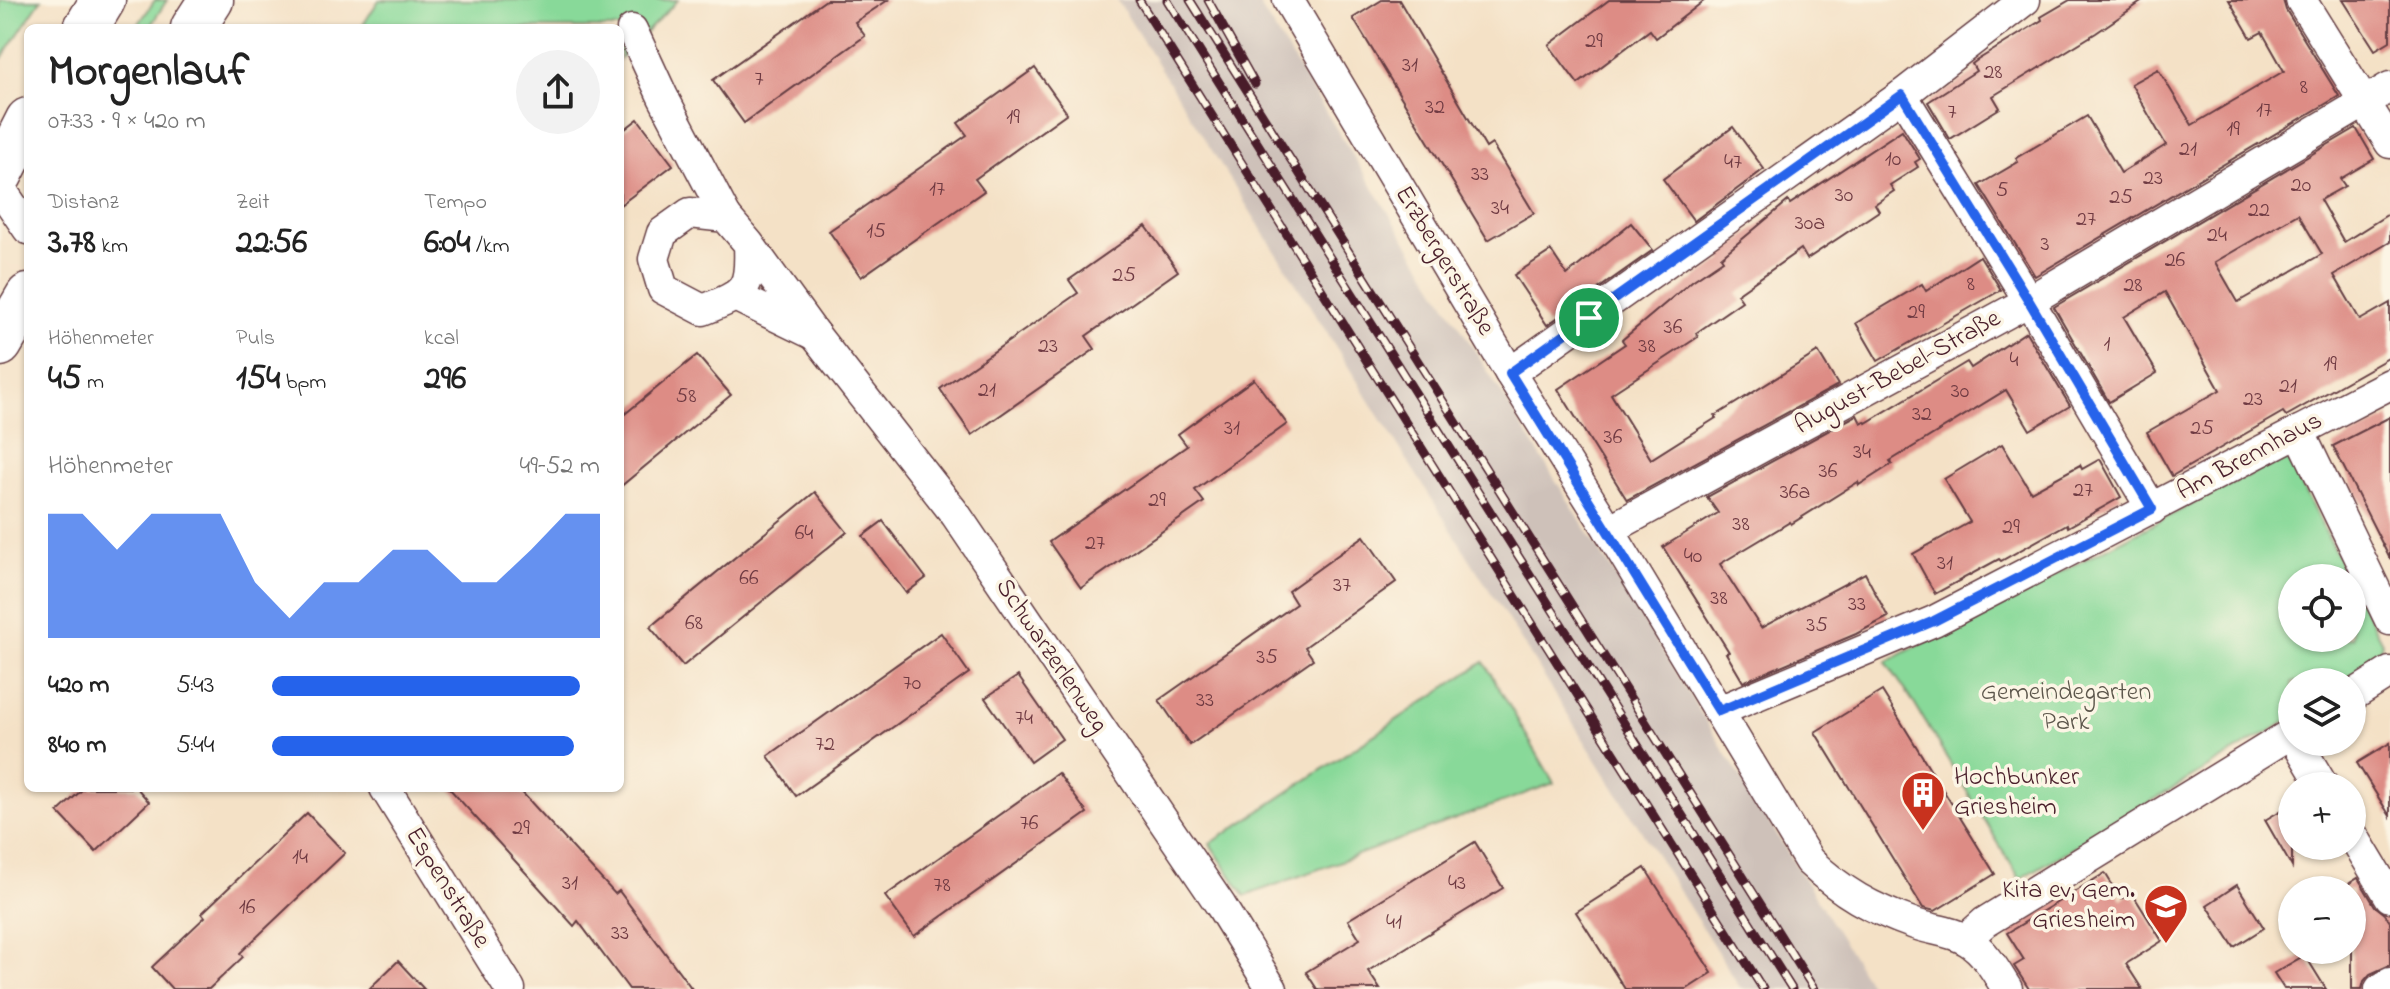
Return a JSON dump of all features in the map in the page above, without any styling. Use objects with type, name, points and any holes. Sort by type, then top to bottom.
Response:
[{"type":"highway","points":[[88,24],[103,0]]},
{"type":"highway","points":[[196,24],[211,0]]},
{"type":"highway","points":[[0,175],[24,127]]},
{"type":"street","name":"Erzbergerstraße","points":[[1288,0],[1510,373],[1809,861],[1835,885],[1872,907],[1916,925],[1966,939]]},
{"type":"street","points":[[1510,373],[1902,95],[2025,0]]},
{"type":"street","points":[[2301,0],[2377,95],[2390,143]]},
{"type":"street","name":"Schwarzerlenweg","points":[[632,30],[726,217],[956,515],[1221,906],[1272,989]]},
{"type":"street","points":[[1902,95],[2152,509]]},
{"type":"street","name":"August-Bebel-Straße","points":[[1609,530],[2029,301],[2377,95]]},
{"type":"street","points":[[0,188],[24,223]]},
{"type":"street","points":[[726,217],[690,213],[662,233],[654,259],[663,289],[703,310],[737,297],[750,275],[749,244]]},
{"type":"street","name":"Schwarzerlenweg","points":[[737,297],[815,335]]},
{"type":"street","name":"Am Brennhaus","points":[[1719,711],[1934,621],[2390,384]]},
{"type":"street","points":[[2299,431],[2390,620]]},
{"type":"street","points":[[2366,687],[2390,672]]},
{"type":"street","points":[[2007,989],[1981,950],[1966,939],[1985,922],[2278,742]]},
{"type":"street","name":"Espenstraße","points":[[387,792],[510,989]]},
{"type":"street","points":[[2366,857],[2390,897]]},
{"type":"street","points":[[2380,989],[2390,983]]},
{"type":"shaded area","points":[[1117,0],[1256,0],[1873,989],[1741,989]]},
{"type":"green space","points":[[0,0],[41,0],[24,24],[0,61]]},
{"type":"green space","points":[[155,0],[167,0],[152,24],[139,24]]},
{"type":"green space","points":[[379,0],[678,0],[624,55],[624,24],[364,24]]},
{"type":"green space","name":"Gemeindegarten Park","points":[[2286,456],[2342,564],[2278,564],[2278,652],[2366,652],[2366,611],[2382,642],[2374,669],[2366,674],[2366,668],[2278,668],[2278,726],[2020,879],[1886,662]]},
{"type":"green space","points":[[1484,662],[1554,783],[1245,896],[1210,844]]},
{"type":"building","points":[[826,0],[888,0],[855,22],[865,36],[744,123],[713,80]]},
{"type":"building","points":[[1382,0],[1399,0],[1486,148],[1492,144],[1534,213],[1488,240],[1353,18]]},
{"type":"building","points":[[1609,0],[1705,0],[1656,38],[1650,30],[1578,84],[1549,45]]},
{"type":"building","points":[[2070,0],[2144,0],[1993,96],[2000,108],[1950,139],[1928,102],[1976,71],[1972,64],[1976,61]]},
{"type":"building","points":[[2229,0],[2283,0],[2286,10],[2339,96],[2035,276],[1979,185],[2018,162],[2016,158],[2087,116],[2121,173],[2166,145],[2131,84],[2158,69],[2192,125],[2284,71],[2262,32],[2251,38]]},
{"type":"building","points":[[2343,0],[2390,0],[2390,41],[2375,50]]},
{"type":"building","points":[[1035,68],[1067,113],[975,179],[984,191],[861,277],[829,231],[967,135],[958,123]]},
{"type":"building","points":[[638,119],[673,165],[624,202],[624,130]]},
{"type":"building","points":[[1733,127],[1764,169],[1694,221],[1663,179]]},
{"type":"building","points":[[2356,128],[2374,159],[2340,179],[2345,186],[2320,200],[2344,242],[2390,213],[2390,242],[2334,275],[2360,320],[2390,303],[2390,357],[2286,416],[2283,412],[2172,476],[2147,432],[2220,390],[2165,292],[2124,317],[2157,373],[2109,402],[2054,307]],"holes":[[[2298,214],[2322,254],[2238,302],[2215,262]]]},
{"type":"building","points":[[1902,130],[1920,159],[1915,162],[1918,167],[1890,185],[1894,191],[1875,204],[1879,211],[1807,259],[1801,249],[1737,294],[1742,301],[1696,333],[1698,337],[1611,394],[1651,459],[1818,352],[1838,385],[1627,500],[1558,389],[1625,344],[1622,340],[1692,281],[1723,260],[1721,257],[1788,201],[1790,204]]},
{"type":"building","points":[[1631,223],[1653,250],[1547,325],[1514,275],[1551,251],[1567,275]]},
{"type":"building","points":[[1146,226],[1178,271],[1086,336],[1095,349],[972,435],[940,389],[1078,293],[1069,280]]},
{"type":"building","points":[[1980,256],[2001,290],[1878,361],[1856,323],[1922,284],[1926,291]]},
{"type":"building","points":[[2026,332],[2070,406],[2030,430],[2006,390],[1890,461],[1892,464],[1859,485],[1858,482],[1720,564],[1761,628],[1865,573],[1888,617],[1856,634],[1743,682],[1726,653],[1729,652],[1663,547],[1718,513],[1707,497],[1857,415],[1861,423],[1866,423],[1967,362],[1971,368]]},
{"type":"building","points":[[697,355],[731,395],[624,484],[624,415]]},
{"type":"building","points":[[1254,379],[1287,424],[1195,490],[1204,502],[1081,588],[1049,542],[1187,446],[1178,434]]},
{"type":"building","points":[[2390,417],[2390,559],[2333,446]]},
{"type":"building","points":[[2002,444],[2031,492],[2080,465],[2082,469],[2100,459],[2121,497],[1935,594],[1913,554],[1970,522],[1944,479]]},
{"type":"building","points":[[815,492],[847,532],[683,666],[650,627]]},
{"type":"building","points":[[883,521],[926,578],[906,593],[863,536]]},
{"type":"building","points":[[1364,536],[1396,582],[1305,647],[1313,659],[1190,745],[1159,700],[1296,604],[1288,591]]},
{"type":"building","points":[[941,633],[969,673],[796,796],[768,756]]},
{"type":"building","points":[[1018,676],[1062,739],[1030,762],[985,698]]},
{"type":"building","name":"Hochbunker Griesheim","points":[[1882,691],[1995,874],[1935,911],[1923,908],[1815,732]]},
{"type":"building","points":[[2390,743],[2390,816],[2366,777],[2366,772],[2363,772],[2357,763]]},
{"type":"building","points":[[1058,773],[1087,813],[914,936],[885,896]]},
{"type":"building","points":[[80,792],[140,792],[149,802],[96,852],[58,812]]},
{"type":"building","points":[[453,792],[522,792],[615,894],[619,891],[692,989],[629,989],[578,921],[574,926]]},
{"type":"building","points":[[2278,812],[2278,843],[2265,820]]},
{"type":"building","points":[[307,813],[345,853],[240,953],[243,957],[209,989],[172,989],[152,967],[205,917],[202,913]]},
{"type":"building","points":[[1475,842],[1503,888],[1368,971],[1380,989],[1317,989],[1306,972],[1360,939],[1348,920]]},
{"type":"building","points":[[1645,868],[1712,973],[1687,989],[1625,989],[1576,912]]},
{"type":"building","points":[[2105,873],[2121,899],[2132,893],[2162,941],[2126,964],[2142,989],[2029,989],[2014,966],[2024,960],[2007,933]]},
{"type":"building","points":[[2237,885],[2264,928],[2234,947],[2207,905]]},
{"type":"building","points":[[2366,891],[2390,922],[2390,965],[2370,974],[2362,989],[2352,989],[2352,964],[2366,964]]},
{"type":"building","points":[[398,961],[424,989],[369,989]]},
{"type":"building","points":[[2290,964],[2311,964],[2326,989],[2284,989],[2274,973]]},
{"type":"railway","points":[[1139,0],[1763,989]]},
{"type":"railway","points":[[1167,0],[1792,989]]},
{"type":"railway","points":[[1190,0],[1814,989]]},
{"type":"railway","points":[[1208,0],[1255,84]]},
{"type":"place","name":"Hochbunker Griesheim","points":[[1923,832]]},
{"type":"place","name":"Kita ev, Gem. Griesheim","points":[[2166,945]]},
{"type":"route","points":[[1902,95],[2152,509],[1934,621],[1719,711],[1510,373],[1589,318],[1902,95]]}]
